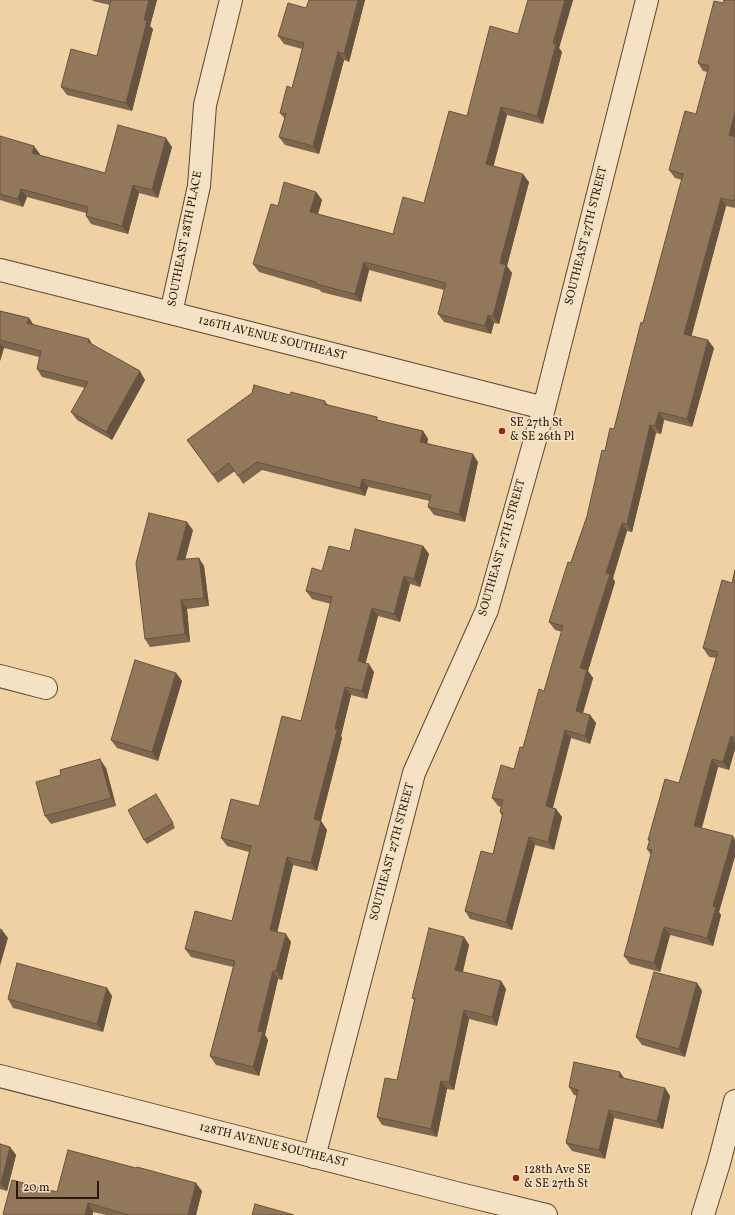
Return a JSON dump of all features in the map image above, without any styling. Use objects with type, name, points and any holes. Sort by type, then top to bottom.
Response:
[{"type":"street","name":"SOUTHEAST 28TH PLACE","points":[[171,313],[198,186],[205,105],[231,0]]},
{"type":"street","name":"SOUTHEAST 27TH STREET","points":[[314,1157],[414,773],[487,610],[544,408],[647,0]]},
{"type":"street","name":"126TH AVENUE SOUTHEAST","points":[[0,270],[544,408]]},
{"type":"street","points":[[0,676],[46,688]]},
{"type":"street","name":"128TH AVENUE SOUTHEAST","points":[[0,1076],[546,1215]]},
{"type":"street","points":[[703,1215],[719,1163],[735,1101]]},
{"type":"building","points":[[111,0],[149,0],[144,20],[147,21],[126,103],[61,87],[71,49],[97,56]]},
{"type":"building","points":[[309,0],[358,0],[344,54],[338,52],[313,146],[279,137],[286,114],[280,113],[287,86],[292,88],[304,43],[278,36],[288,3],[306,8]]},
{"type":"building","points":[[528,0],[565,0],[553,43],[556,44],[537,116],[501,107],[486,164],[523,174],[500,263],[506,265],[493,316],[488,315],[485,326],[438,314],[446,283],[364,262],[355,294],[316,284],[316,282],[253,264],[271,204],[278,206],[284,182],[316,192],[310,212],[393,234],[403,197],[424,203],[449,111],[467,116],[490,26],[518,34]]},
{"type":"building","points":[[724,0],[735,0],[735,113],[729,135],[735,137],[735,198],[734,201],[721,198],[684,334],[708,340],[687,419],[659,412],[655,426],[650,425],[627,524],[622,523],[606,573],[610,574],[580,668],[587,670],[576,711],[590,715],[585,736],[565,730],[546,806],[556,809],[548,842],[529,837],[506,922],[465,911],[481,851],[493,854],[503,813],[500,812],[503,800],[492,798],[501,765],[514,769],[520,747],[523,748],[539,689],[544,691],[563,626],[549,622],[568,562],[571,563],[587,516],[602,450],[605,451],[610,428],[614,429],[641,322],[643,323],[683,174],[669,170],[685,111],[696,114],[709,66],[698,63],[714,1],[723,3]]},
{"type":"building","points":[[118,125],[166,138],[152,190],[133,185],[122,226],[86,216],[88,207],[21,189],[18,199],[0,194],[0,136],[34,146],[32,153],[105,173]]},
{"type":"building","points":[[0,311],[29,318],[27,323],[89,339],[88,342],[140,371],[106,432],[71,412],[88,382],[37,369],[41,351],[0,340]]},
{"type":"building","points":[[254,385],[290,395],[291,392],[325,401],[324,404],[377,417],[377,420],[423,431],[420,442],[473,454],[459,514],[428,507],[431,495],[362,479],[360,488],[257,462],[238,476],[229,463],[213,475],[187,440],[252,393]]},
{"type":"building","points":[[149,513],[187,522],[177,560],[199,558],[204,598],[181,600],[185,634],[145,639],[136,563]]},
{"type":"building","points":[[355,529],[423,546],[414,579],[404,576],[394,614],[372,608],[358,661],[369,664],[362,691],[345,687],[335,729],[337,730],[314,819],[321,821],[311,863],[287,857],[270,930],[286,934],[276,971],[273,971],[258,1031],[263,1032],[253,1067],[210,1056],[235,961],[185,949],[195,911],[232,921],[251,846],[221,838],[231,799],[259,806],[282,716],[301,721],[332,597],[306,591],[312,568],[322,571],[329,546],[350,551]]},
{"type":"building","points":[[735,570],[735,738],[731,736],[723,762],[712,759],[694,826],[733,836],[713,906],[716,907],[707,938],[664,927],[654,963],[624,956],[652,850],[647,849],[650,840],[648,840],[665,779],[679,783],[718,652],[703,648],[722,580],[732,583]]},
{"type":"building","points":[[135,660],[176,673],[152,752],[111,740]]},
{"type":"building","points":[[100,759],[111,798],[45,816],[36,782],[61,775],[60,770]]},
{"type":"building","points":[[156,794],[173,823],[144,840],[128,810]]},
{"type":"building","points":[[429,928],[464,937],[455,970],[501,981],[492,1017],[464,1010],[449,1082],[441,1081],[431,1129],[377,1117],[385,1078],[397,1080],[415,998],[412,998]]},
{"type":"building","points":[[17,963],[107,988],[97,1024],[8,999]]},
{"type":"building","points":[[654,972],[697,983],[679,1049],[636,1037]]},
{"type":"building","points":[[574,1062],[620,1072],[619,1077],[665,1088],[657,1121],[609,1110],[599,1150],[566,1143],[578,1090],[569,1087]]},
{"type":"building","points":[[0,1144],[10,1147],[1,1183],[0,1182]]},
{"type":"building","points":[[68,1150],[196,1183],[188,1215],[129,1215],[88,1203],[85,1215],[3,1214],[12,1180],[57,1192]]},
{"type":"building","points":[[255,1204],[294,1215],[252,1215]]},
{"type":"place","name":"SE 27th St & SE 26th Pl","points":[[502,431]]},
{"type":"place","name":"128th Ave SE & SE 27th St","points":[[516,1178]]}]
